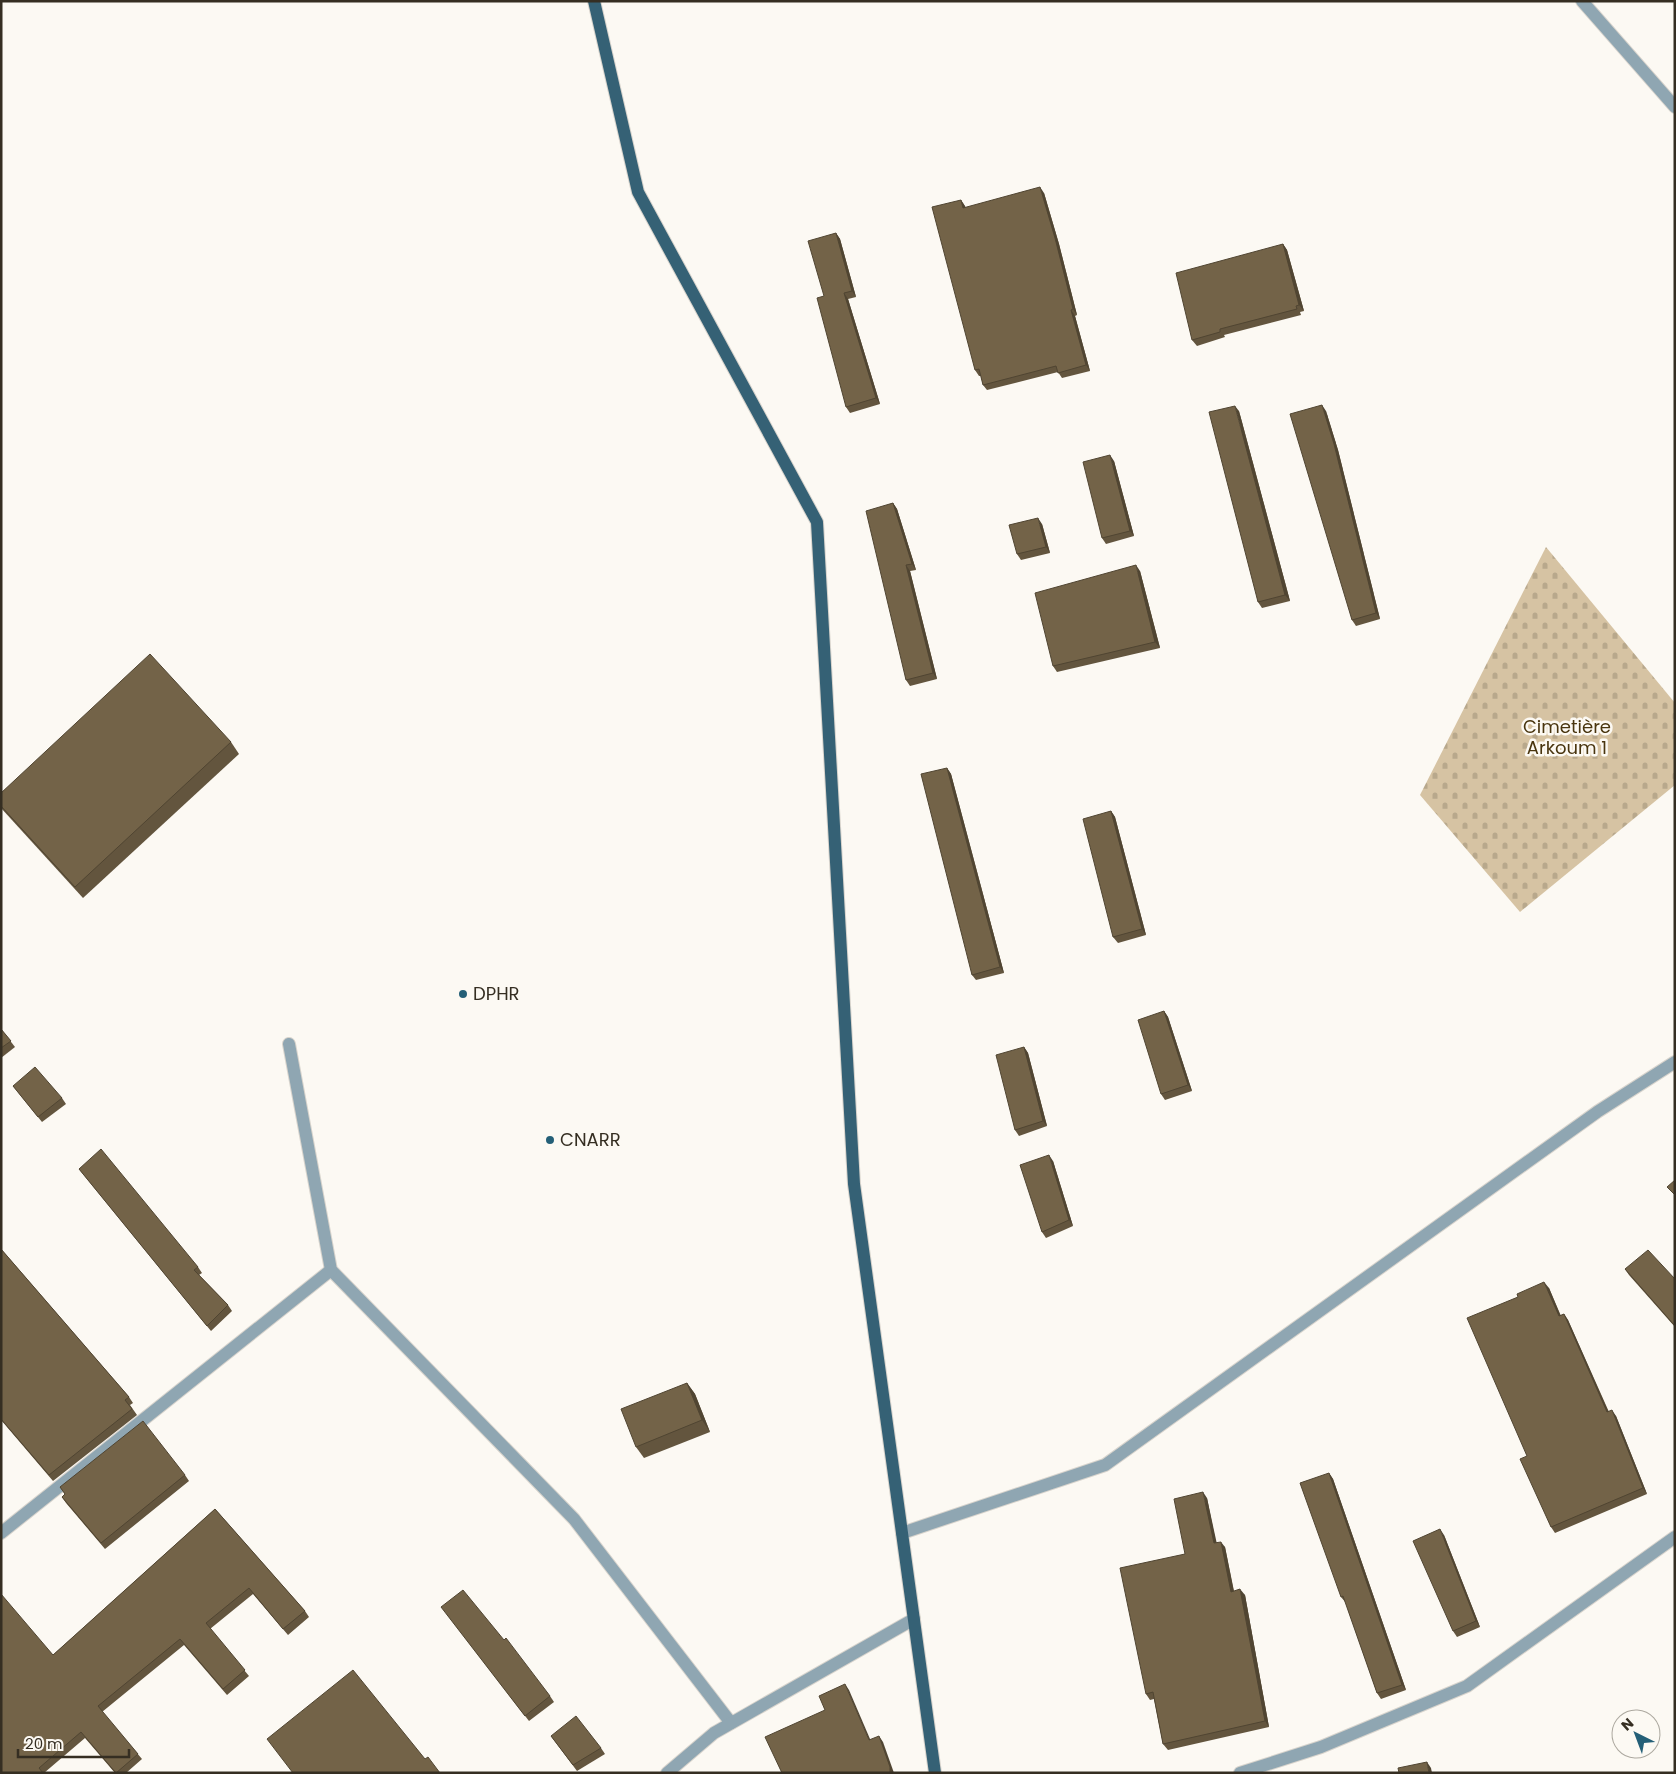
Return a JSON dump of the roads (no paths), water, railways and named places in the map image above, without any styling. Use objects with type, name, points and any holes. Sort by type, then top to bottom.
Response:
[{"type":"main road","points":[[594,1],[638,192],[817,522],[854,1184],[935,1773]]},
{"type":"street","points":[[1582,1],[1675,107]]},
{"type":"street","points":[[289,1044],[331,1270],[574,1519],[731,1723]]},
{"type":"street","points":[[902,1533],[1105,1465],[1597,1112],[1675,1062]]},
{"type":"street","points":[[1,1533],[331,1270]]},
{"type":"street","points":[[1240,1773],[1322,1746],[1467,1686],[1675,1537]]},
{"type":"street","points":[[667,1773],[714,1732],[914,1619]]},
{"type":"place","name":"DPHR","points":[[463,994]]},
{"type":"place","name":"CNARR","points":[[550,1140]]},
{"type":"park label","name":"Cimetière Arkoum 1","points":[[1567,738]]}]
